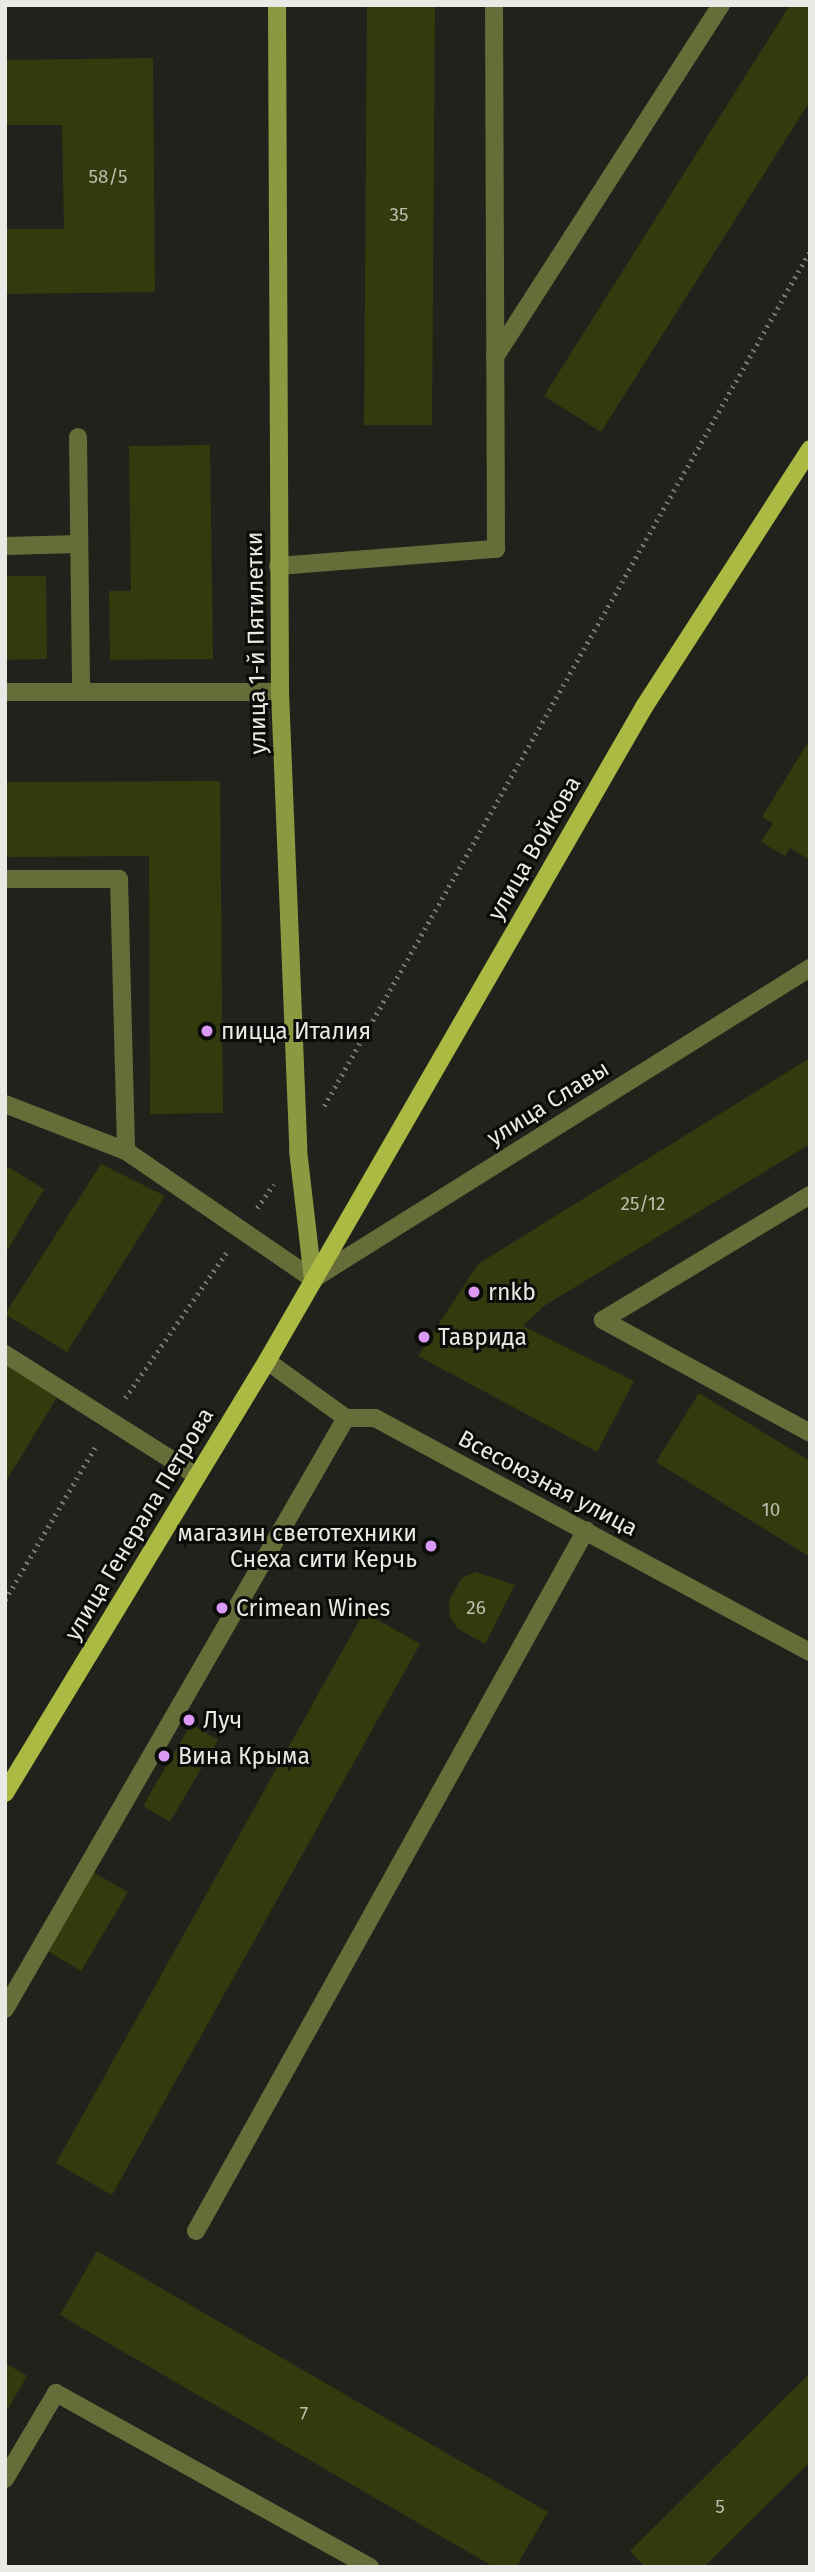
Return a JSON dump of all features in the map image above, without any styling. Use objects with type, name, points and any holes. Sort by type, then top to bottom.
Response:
[{"type":"main road","name":"улица 1-й Пятилетки","points":[[277,5],[279,692],[298,1150],[313,1279]]},
{"type":"main road","name":"улица Войкова","points":[[313,1279],[644,708],[810,449]]},
{"type":"main road","name":"улица Генерала Петрова","points":[[5,1793],[267,1361],[313,1279]]},
{"type":"street","points":[[278,566],[496,549],[494,5]]},
{"type":"street","points":[[495,357],[721,5]]},
{"type":"street","points":[[78,438],[81,692]]},
{"type":"street","points":[[5,546],[79,544]]},
{"type":"street","points":[[5,692],[279,692]]},
{"type":"street","points":[[5,879],[119,879],[126,1151]]},
{"type":"street","name":"улица Славы","points":[[313,1279],[810,969]]},
{"type":"street","points":[[5,1104],[126,1151],[313,1279]]},
{"type":"street","points":[[810,1195],[603,1320],[810,1433]]},
{"type":"street","points":[[5,1354],[113,1416],[196,1475]]},
{"type":"street","points":[[5,2009],[346,1418],[267,1361]]},
{"type":"street","name":"Всесоюзная улица","points":[[346,1418],[375,1418],[810,1652]]},
{"type":"street","points":[[196,2231],[586,1530]]},
{"type":"street","points":[[5,2479],[55,2393],[370,2567]]},
{"type":"path","points":[[5,1600],[113,1416],[298,1150],[407,969],[810,251]]},
{"type":"building","points":[[367,5],[435,5],[432,425],[364,425]]},
{"type":"building","points":[[790,5],[810,5],[810,101],[601,432],[544,396]]},
{"type":"building","points":[[153,58],[155,292],[5,294],[5,229],[64,229],[62,125],[5,125],[5,60]]},
{"type":"building","points":[[210,445],[213,659],[110,660],[109,591],[131,591],[129,446]]},
{"type":"building","points":[[5,576],[46,576],[47,659],[5,660]]},
{"type":"building","points":[[807,744],[810,746],[810,860],[790,848],[785,856],[761,842],[773,823],[762,817]]},
{"type":"building","points":[[220,781],[223,1113],[150,1114],[149,856],[5,857],[5,782]]},
{"type":"building","points":[[810,1058],[810,1144],[544,1306],[523,1326],[634,1381],[597,1452],[418,1356],[478,1264]]},
{"type":"building","points":[[101,1164],[165,1196],[67,1352],[5,1314]]},
{"type":"building","points":[[5,1165],[44,1189],[5,1254]]},
{"type":"building","points":[[5,1361],[59,1394],[5,1483]]},
{"type":"building","points":[[699,1393],[810,1461],[810,1557],[656,1462]]},
{"type":"building","points":[[476,1572],[515,1585],[485,1644],[458,1629],[450,1617],[449,1600],[462,1578]]},
{"type":"building","points":[[364,1612],[420,1644],[112,2195],[56,2163]]},
{"type":"building","points":[[191,1724],[218,1740],[170,1822],[143,1806]]},
{"type":"building","points":[[91,1871],[128,1892],[81,1971],[46,1950]]},
{"type":"building","points":[[97,2251],[548,2512],[516,2567],[494,2567],[60,2315]]},
{"type":"building","points":[[5,2363],[27,2376],[5,2414]]},
{"type":"building","points":[[810,2373],[810,2462],[704,2567],[645,2567],[630,2551]]},
{"type":"place","name":"пицца Италия","points":[[207,1031]]},
{"type":"place","name":"rnkb","points":[[474,1292]]},
{"type":"place","name":"Таврида","points":[[424,1337]]},
{"type":"place","name":"магазин светотехники Снеха сити Керчь","points":[[431,1546]]},
{"type":"place","name":"Crimean Wines","points":[[222,1608]]},
{"type":"place","name":"Луч","points":[[189,1720]]},
{"type":"place","name":"Вина Крыма","points":[[164,1756]]}]
